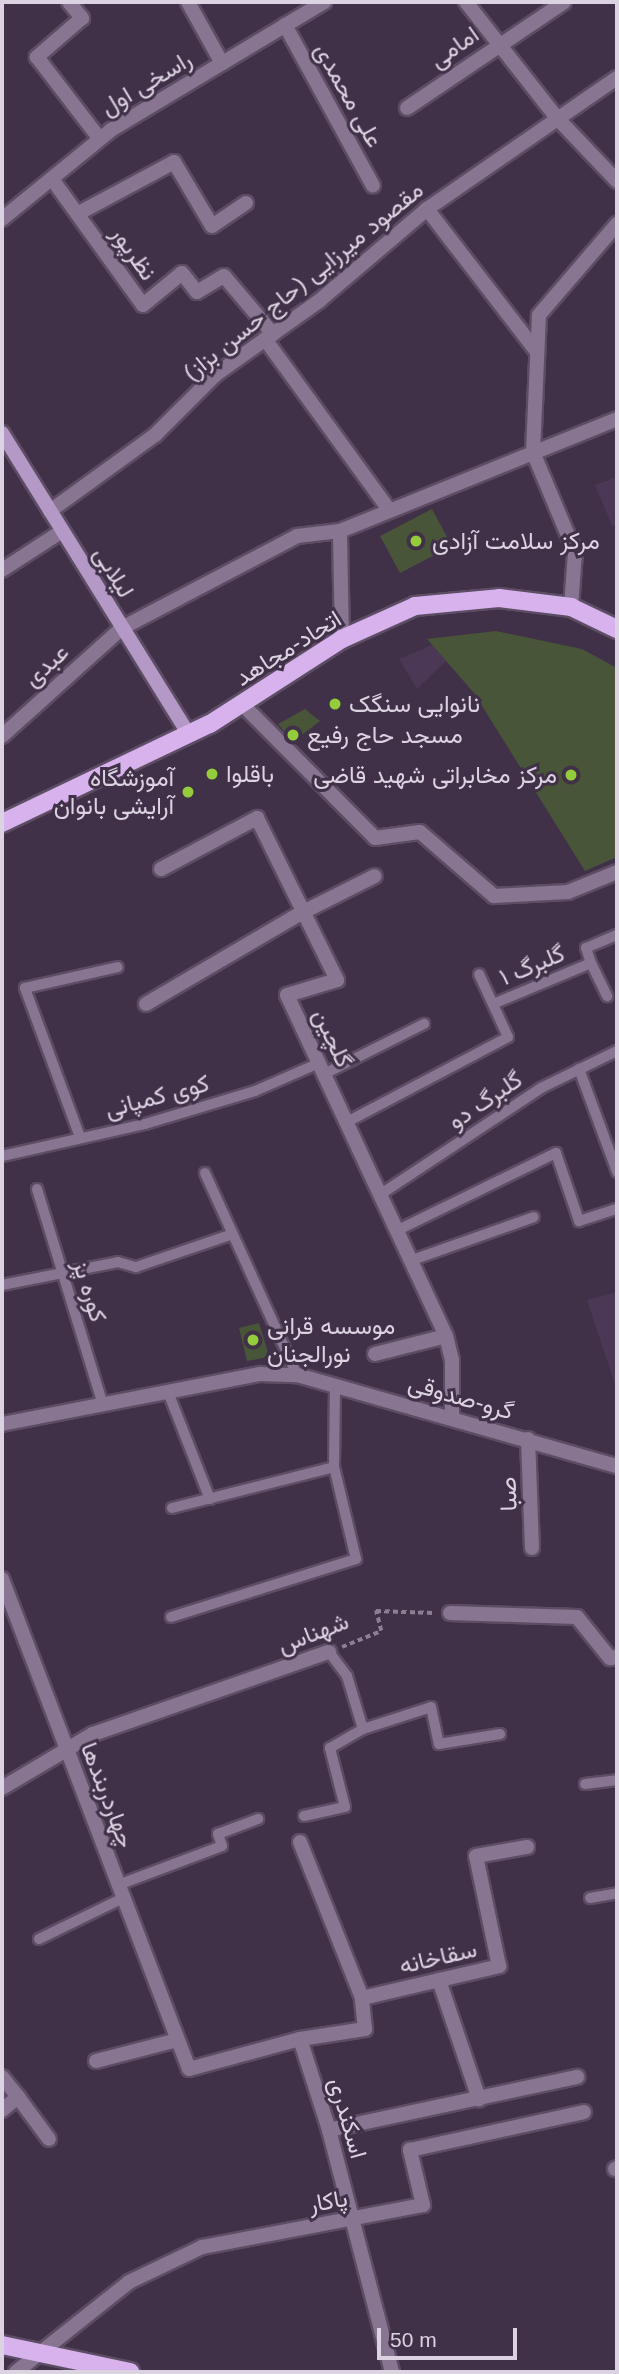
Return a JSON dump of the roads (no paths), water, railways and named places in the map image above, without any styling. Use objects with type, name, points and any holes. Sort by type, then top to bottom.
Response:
[{"type":"main road","name":"لیلابی","points":[[2,433],[188,735]]},
{"type":"main road","name":"اتحاد-مجاهد","points":[[2,823],[188,735],[243,705],[342,639],[415,606],[499,598],[571,607],[617,629]]},
{"type":"main road","points":[[2,2345],[130,2372]]},
{"type":"street","points":[[69,2],[82,19],[37,57],[100,139]]},
{"type":"street","points":[[188,2],[222,63]]},
{"type":"street","name":"راسخی اول","points":[[2,219],[100,139],[285,25],[307,6],[324,2]]},
{"type":"street","name":"امامی","points":[[407,108],[499,43],[564,2]]},
{"type":"street","points":[[470,3],[556,118],[617,181]]},
{"type":"street","name":"علی محمدی","points":[[285,25],[373,186]]},
{"type":"street","name":"مقصود میرزایی (حاج حسن بزاز)","points":[[50,511],[155,435],[215,375],[319,301],[427,209],[617,78]]},
{"type":"street","points":[[79,213],[174,162],[212,226],[246,203]]},
{"type":"street","name":"نظرپور","points":[[52,180],[79,213],[143,305],[182,273],[197,292],[224,275],[269,337]]},
{"type":"street","points":[[427,209],[537,352]]},
{"type":"street","points":[[571,607],[575,552],[533,452],[538,315],[617,224]]},
{"type":"street","points":[[269,337],[388,508]]},
{"type":"street","name":"عبدی","points":[[2,736],[122,628],[297,536],[340,531],[388,508],[617,419]]},
{"type":"street","points":[[2,570],[62,531]]},
{"type":"street","points":[[340,531],[342,639]]},
{"type":"street","points":[[243,705],[375,838],[420,832],[494,897],[568,892],[617,872]]},
{"type":"street","name":"گلچین","points":[[162,869],[257,818],[337,980],[287,995],[446,1336],[452,1360],[452,1418]]},
{"type":"street","points":[[146,1004],[303,912],[375,876]]},
{"type":"street","points":[[375,1354],[446,1336]]},
{"type":"street","name":"گرو-صدوقی","points":[[2,1424],[260,1374],[297,1375],[617,1466]]},
{"type":"street","name":"صبا","points":[[528,1439],[532,1548]]},
{"type":"street","name":"چهاردربندها","points":[[2,1579],[189,2069],[300,2039]]},
{"type":"street","points":[[450,1613],[577,1617],[610,1658],[617,1657]]},
{"type":"street","name":"شهناس","points":[[2,1788],[93,1734],[329,1652]]},
{"type":"street","points":[[300,1842],[362,1998],[365,2029],[300,2039]]},
{"type":"street","name":"سقاخانه","points":[[362,1998],[499,1966],[475,1856],[527,1847]]},
{"type":"street","points":[[439,1980],[479,2099]]},
{"type":"street","points":[[96,2061],[174,2034]]},
{"type":"street","name":"اسکندری","points":[[300,2039],[329,2130],[392,2372]]},
{"type":"street","points":[[2,2077],[49,2138]]},
{"type":"street","points":[[329,2130],[577,2077]]},
{"type":"street","points":[[2,2110],[18,2097]]},
{"type":"street","name":"پاکار","points":[[16,2372],[129,2282],[202,2247],[423,2206],[410,2150],[584,2112]]},
{"type":"lane","points":[[592,963],[586,948],[617,936]]},
{"type":"lane","name":"گلبرگ ۱","points":[[493,1004],[592,963],[607,996]]},
{"type":"lane","points":[[80,1138],[24,988],[118,967]]},
{"type":"lane","points":[[347,1122],[508,1037],[480,974]]},
{"type":"lane","name":"کوی کمپانی","points":[[2,1156],[145,1124],[255,1091],[322,1069],[424,1024]]},
{"type":"lane","name":"گلبرگ دو","points":[[381,1194],[541,1088],[617,1051]]},
{"type":"lane","points":[[579,1069],[617,1172]]},
{"type":"lane","points":[[398,1230],[556,1153],[579,1220],[617,1209]]},
{"type":"lane","points":[[205,1173],[297,1375]]},
{"type":"lane","name":"کوره پز","points":[[37,1189],[103,1405]]},
{"type":"lane","points":[[412,1260],[534,1217]]},
{"type":"lane","points":[[2,1285],[118,1262],[136,1267],[233,1234]]},
{"type":"lane","points":[[171,1617],[356,1559],[334,1467],[335,1386]]},
{"type":"lane","points":[[168,1392],[210,1499]]},
{"type":"lane","points":[[172,1508],[334,1467]]},
{"type":"lane","points":[[329,1652],[347,1676],[363,1729]]},
{"type":"lane","points":[[304,1816],[345,1807],[330,1748],[363,1729],[430,1707],[439,1744],[500,1734]]},
{"type":"lane","points":[[585,1784],[617,1780]]},
{"type":"lane","points":[[39,1940],[120,1891],[222,1846],[218,1834],[258,1819]]},
{"type":"lane","points":[[590,1898],[617,1893]]},
{"type":"place","name":"مرکز سلامت آزادی","points":[[416,541]]},
{"type":"place","name":"نانوایی سنگک","points":[[335,704]]},
{"type":"place","name":"مسجد حاج رفیع","points":[[293,735]]},
{"type":"place","name":"باقلوا","points":[[212,774]]},
{"type":"place","name":"مرکز مخابراتی شهید قاضی","points":[[571,775]]},
{"type":"place","name":"آموزشگاه آرایشی بانوان","points":[[188,792]]},
{"type":"place","name":"موسسه قرانی نورالجنان","points":[[253,1340]]}]
